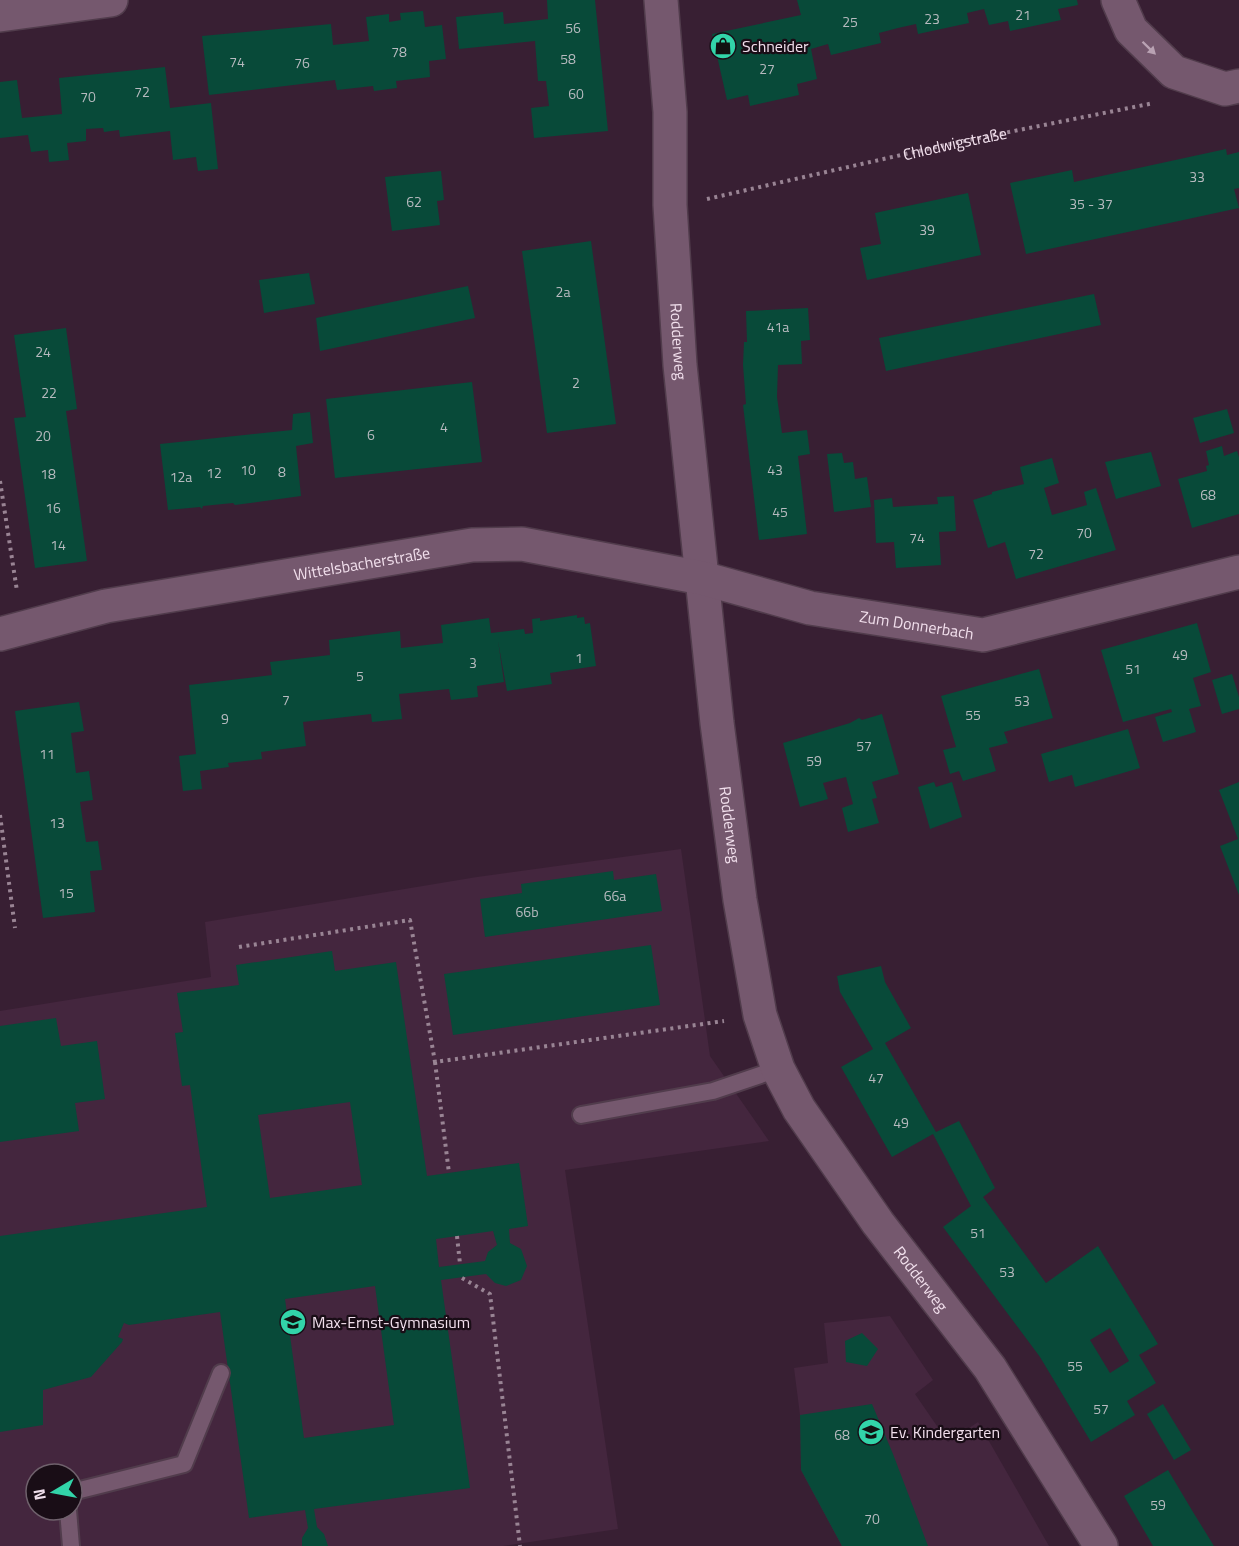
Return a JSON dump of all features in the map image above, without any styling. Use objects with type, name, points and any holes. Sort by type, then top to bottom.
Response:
[{"type":"street","points":[[0,15],[111,0]]},
{"type":"street","name":"Rodderweg","points":[[661,0],[670,112],[670,205],[680,365],[722,761],[760,1015],[777,1069],[799,1109],[878,1223],[990,1368],[1101,1546]]},
{"type":"street","points":[[1118,0],[1131,30],[1174,72],[1232,87]]},
{"type":"street","name":"Wittelsbacherstraße","points":[[12,630],[106,606],[472,545],[522,544],[702,578]]},
{"type":"street","name":"Zum Donnerbach","points":[[702,578],[810,608],[983,634],[1237,580]]},
{"type":"lane","points":[[581,1115],[713,1091],[777,1069]]},
{"type":"lane","points":[[84,1489],[184,1464],[221,1373]]},
{"type":"lane","points":[[69,1522],[71,1546]]},
{"type":"path","name":"Chlodwigstraße","points":[[670,205],[954,143],[1166,100]]},
{"type":"path","points":[[0,481],[12,630]]},
{"type":"path","points":[[0,815],[15,928]]},
{"type":"path","points":[[239,947],[410,920],[435,1062],[449,1173]]},
{"type":"path","points":[[435,1062],[760,1015]]},
{"type":"path","points":[[457,1236],[460,1264]]},
{"type":"path","points":[[462,1278],[490,1294],[520,1546]]},
{"type":"shaded area","name":"Max-Ernst-Gymnasium","points":[[681,849],[710,1056],[769,1141],[565,1170],[618,1529],[503,1546],[0,1546],[0,1011],[211,977],[205,922],[477,877]]},
{"type":"shaded area","name":"Ev. Kindergarten","points":[[890,1316],[933,1380],[915,1394],[948,1442],[978,1422],[1049,1546],[842,1546],[801,1470],[800,1415],[794,1368],[828,1363],[824,1323]]},
{"type":"building","points":[[547,0],[595,0],[608,131],[534,138],[531,108],[549,106],[546,81],[538,81],[535,41],[459,49],[456,17],[503,12],[504,24],[548,19]]},
{"type":"building","points":[[797,0],[1077,0],[1078,5],[1058,9],[1061,20],[1010,31],[1008,21],[989,25],[984,9],[967,13],[969,23],[918,34],[916,24],[898,28],[879,33],[881,43],[831,55],[828,44],[811,49],[817,79],[797,84],[799,95],[750,106],[748,95],[727,100],[712,34],[801,15]]},
{"type":"building","points":[[423,11],[425,27],[442,25],[446,59],[429,61],[430,77],[396,81],[397,88],[374,91],[373,86],[337,90],[335,80],[209,95],[202,36],[331,24],[333,45],[369,41],[366,17],[389,14],[389,22],[401,20],[400,13]]},
{"type":"building","points":[[165,67],[170,108],[211,103],[218,169],[198,171],[196,157],[173,160],[170,131],[120,137],[119,130],[104,132],[103,128],[86,129],[86,141],[67,143],[69,160],[49,162],[48,150],[31,152],[28,135],[0,138],[0,82],[17,80],[22,118],[62,114],[59,78]]},
{"type":"building","points":[[1226,149],[1227,155],[1239,152],[1239,188],[1234,189],[1239,208],[1026,254],[1010,183],[1072,170],[1074,182]]},
{"type":"building","points":[[441,171],[444,200],[437,201],[440,225],[392,231],[385,177]]},
{"type":"building","points":[[968,193],[981,255],[867,280],[860,248],[881,244],[875,213]]},
{"type":"building","points":[[591,241],[616,424],[547,433],[522,251]]},
{"type":"building","points":[[309,273],[315,304],[264,313],[259,280]]},
{"type":"building","points":[[468,286],[475,318],[320,351],[316,318]]},
{"type":"building","points":[[1094,294],[1101,325],[886,371],[879,338]]},
{"type":"building","points":[[808,308],[810,340],[801,341],[802,364],[778,365],[777,397],[782,433],[807,430],[810,454],[798,456],[807,534],[759,540],[743,405],[746,404],[743,365],[744,342],[747,342],[746,311]]},
{"type":"building","points":[[66,328],[77,409],[66,411],[87,561],[35,568],[14,418],[26,417],[14,335]]},
{"type":"building","points":[[472,382],[482,462],[335,478],[326,399]]},
{"type":"building","points":[[1227,409],[1234,433],[1200,443],[1193,418]]},
{"type":"building","points":[[310,412],[313,443],[296,446],[301,496],[235,505],[233,503],[203,506],[202,509],[200,507],[168,510],[160,444],[292,430],[293,414]]},
{"type":"building","points":[[1222,446],[1224,456],[1237,451],[1239,457],[1239,514],[1192,528],[1178,479],[1207,471],[1206,466],[1209,465],[1206,451]]},
{"type":"building","points":[[1151,452],[1161,486],[1116,499],[1105,462]]},
{"type":"building","points":[[842,453],[844,463],[853,462],[855,479],[867,477],[871,507],[834,512],[827,454]]},
{"type":"building","points":[[1052,458],[1059,483],[1044,488],[1052,515],[1087,505],[1084,492],[1096,488],[1116,550],[1016,579],[1005,542],[988,548],[973,500],[992,494],[992,492],[1024,484],[1020,467]]},
{"type":"building","points":[[954,496],[956,531],[939,532],[941,565],[896,568],[894,542],[876,543],[874,500],[892,498],[893,507],[938,504],[937,497]]},
{"type":"building","points":[[577,615],[577,618],[584,617],[585,624],[590,623],[596,666],[550,673],[552,684],[507,691],[498,641],[504,682],[477,686],[478,697],[451,700],[449,689],[399,694],[402,719],[372,722],[371,714],[303,722],[306,746],[261,752],[262,759],[228,763],[229,767],[200,771],[202,789],[183,791],[179,756],[196,754],[189,685],[272,675],[270,662],[330,655],[329,640],[400,631],[401,648],[443,643],[441,625],[489,618],[491,633],[524,629],[525,634],[533,633],[532,619],[540,618],[540,621]]},
{"type":"building","points":[[1197,623],[1211,672],[1193,678],[1201,706],[1189,709],[1196,732],[1163,742],[1155,717],[1172,712],[1171,709],[1123,722],[1101,650]]},
{"type":"building","points":[[1039,669],[1053,718],[1004,732],[1008,743],[989,748],[996,771],[963,781],[959,771],[950,774],[943,750],[956,747],[941,696]]},
{"type":"building","points":[[1232,674],[1239,697],[1239,709],[1222,714],[1212,680]]},
{"type":"building","points":[[79,702],[84,731],[71,733],[76,773],[89,771],[93,800],[80,802],[86,842],[98,841],[102,870],[90,871],[95,912],[43,918],[15,711]]},
{"type":"building","points":[[882,714],[899,774],[872,782],[877,798],[872,799],[879,823],[848,832],[842,808],[853,804],[846,777],[823,783],[828,799],[800,807],[783,743],[850,723],[859,718],[862,720]]},
{"type":"building","points":[[1128,729],[1140,768],[1075,787],[1072,775],[1049,782],[1041,754]]},
{"type":"building","points":[[934,782],[936,787],[952,782],[962,817],[930,829],[918,787]]},
{"type":"building","points":[[1239,782],[1239,895],[1220,846],[1238,839],[1219,790]]},
{"type":"building","points":[[613,871],[614,880],[656,874],[662,911],[485,937],[480,899],[522,893],[521,884]]},
{"type":"building","points":[[651,945],[660,1005],[453,1035],[444,974]]},
{"type":"building","points":[[332,951],[335,971],[396,962],[427,1176],[519,1163],[528,1226],[509,1229],[510,1243],[521,1249],[527,1266],[521,1280],[506,1286],[495,1283],[486,1274],[441,1280],[470,1488],[314,1509],[317,1527],[324,1534],[328,1546],[302,1546],[302,1538],[308,1528],[305,1510],[249,1518],[220,1312],[129,1325],[124,1323],[118,1337],[123,1339],[122,1342],[91,1377],[43,1390],[43,1425],[0,1432],[0,1236],[207,1207],[190,1085],[182,1086],[175,1033],[183,1032],[177,993],[239,985],[236,965]],"holes":[[[350,1102],[362,1185],[270,1198],[258,1115]],[[493,1231],[497,1245],[488,1252],[485,1261],[439,1267],[436,1239]],[[375,1286],[394,1425],[304,1438],[285,1299]]]},
{"type":"building","points":[[881,966],[885,982],[911,1028],[885,1043],[936,1132],[959,1121],[995,1188],[983,1197],[1046,1283],[1098,1246],[1158,1344],[1139,1355],[1156,1383],[1127,1401],[1135,1415],[1091,1442],[1040,1357],[943,1227],[971,1206],[933,1134],[892,1157],[841,1067],[873,1049],[840,992],[837,976]],"holes":[[[1110,1328],[1129,1361],[1110,1373],[1090,1340]]]},
{"type":"building","points":[[56,1018],[61,1046],[97,1041],[105,1099],[75,1103],[79,1131],[0,1142],[0,1026]]},
{"type":"building","points":[[862,1333],[878,1349],[867,1366],[846,1362],[845,1341]]},
{"type":"building","points":[[872,1404],[928,1546],[842,1546],[801,1470],[800,1415]]},
{"type":"building","points":[[1163,1404],[1191,1450],[1174,1460],[1147,1414]]},
{"type":"building","points":[[1168,1470],[1214,1546],[1153,1546],[1124,1496]]},
{"type":"place","name":"Schneider","points":[[723,46]]},
{"type":"place","name":"Max-Ernst-Gymnasium","points":[[293,1322]]},
{"type":"place","name":"Ev. Kindergarten","points":[[871,1432]]}]
